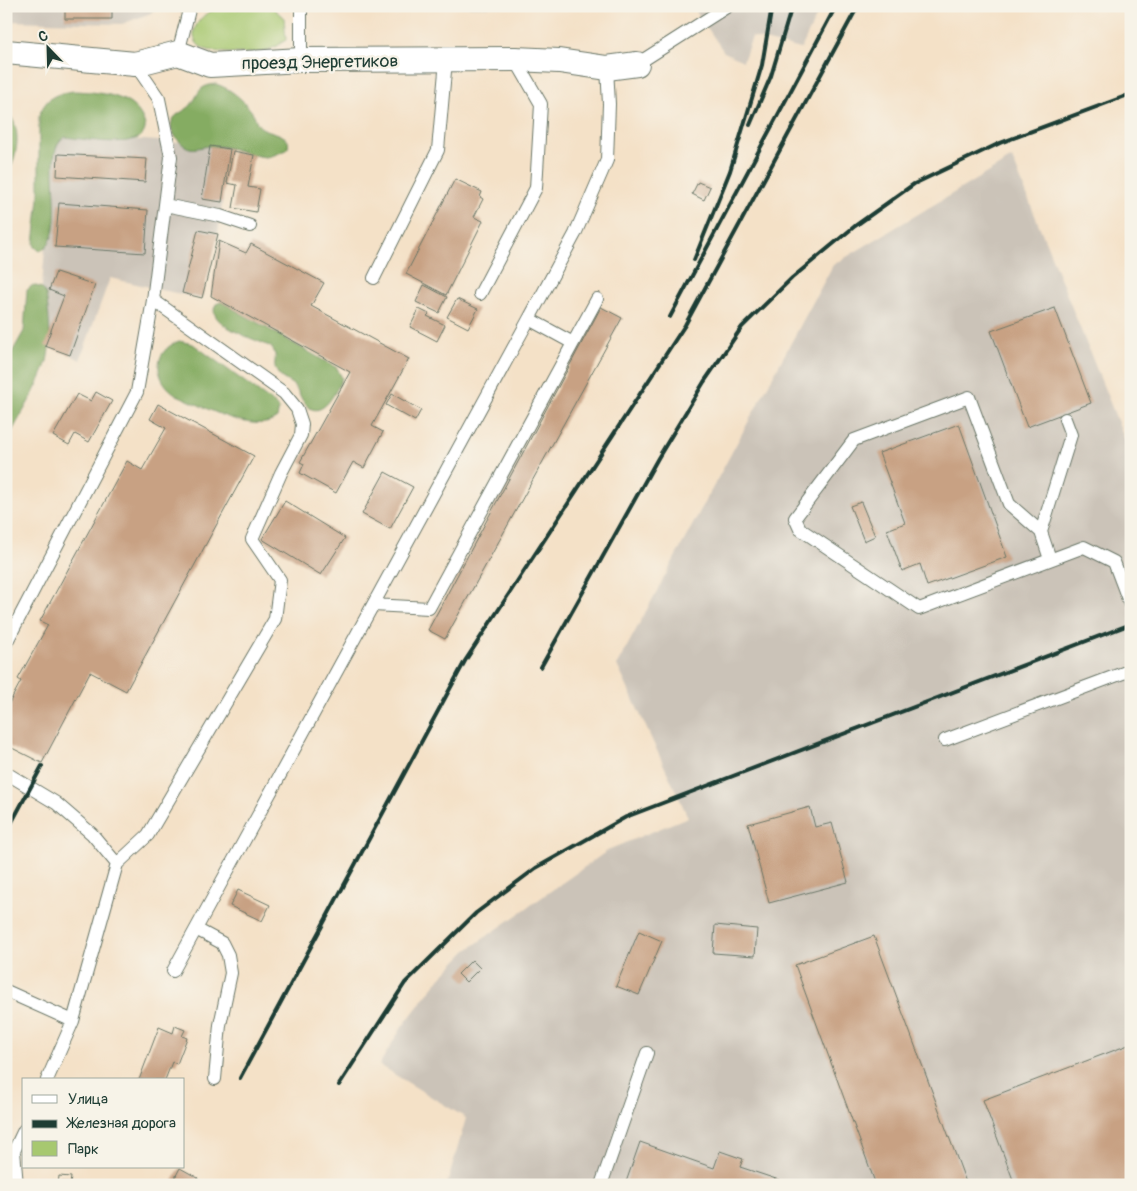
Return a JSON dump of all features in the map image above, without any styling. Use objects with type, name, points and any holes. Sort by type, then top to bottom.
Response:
[{"type":"street","points":[[6,52],[135,64],[178,53]]},
{"type":"street","name":"проезд Энергетиков","points":[[178,53],[210,65],[301,60],[559,61],[608,68],[638,64]]},
{"type":"lane","points":[[178,53],[190,6]]},
{"type":"lane","points":[[301,6],[301,60]]},
{"type":"lane","points":[[638,64],[728,6]]},
{"type":"lane","points":[[374,278],[438,150],[446,60]]},
{"type":"lane","points":[[480,294],[536,188],[541,104],[515,60]]},
{"type":"lane","points":[[6,643],[137,392],[153,300],[171,157],[160,99],[135,64]]},
{"type":"lane","points":[[174,971],[575,234],[607,160],[608,68]]},
{"type":"lane","points":[[165,206],[220,216],[250,226]]},
{"type":"lane","points":[[373,605],[429,608],[597,299]]},
{"type":"lane","points":[[48,1078],[73,1021],[117,864],[148,835],[275,620],[280,580],[252,538],[281,473],[301,435],[302,424],[297,409],[284,393],[153,300]]},
{"type":"lane","points":[[529,319],[573,343]]},
{"type":"lane","points":[[1050,559],[1041,532],[1009,504],[969,397],[854,440],[795,518],[800,529],[919,609],[1084,547],[1114,562],[1131,607]]},
{"type":"lane","points":[[1041,532],[1071,435],[1065,419]]},
{"type":"lane","points":[[945,740],[1131,670]]},
{"type":"lane","points":[[6,773],[56,803],[92,834],[117,864]]},
{"type":"lane","points":[[196,929],[222,943],[228,955],[231,973],[220,1025],[215,1079]]},
{"type":"lane","points":[[6,991],[73,1021]]},
{"type":"lane","points":[[601,1185],[647,1053]]},
{"type":"lane","points":[[17,1185],[10,1150],[22,1133]]},
{"type":"shaded area","points":[[6,6],[821,6],[801,49],[752,37],[743,61],[724,52],[693,7],[156,7],[151,13],[122,24],[6,21]]},
{"type":"shaded area","points":[[54,135],[230,145],[218,234],[202,299],[110,278],[80,360],[38,336]]},
{"type":"shaded area","points":[[1012,158],[1131,455],[1131,1185],[447,1185],[466,1118],[379,1065],[402,1027],[439,979],[466,951],[610,849],[688,817],[617,665],[833,265]]},
{"type":"green space","points":[[273,8],[284,18],[286,40],[269,50],[252,53],[213,51],[201,47],[196,42],[194,31],[196,25],[210,11],[216,9]]},
{"type":"green space","points":[[216,84],[233,92],[242,100],[254,115],[260,127],[285,137],[289,145],[287,150],[265,157],[226,147],[193,148],[187,147],[182,143],[171,129],[174,118],[191,105],[202,88]]},
{"type":"green space","points":[[73,91],[105,94],[126,101],[141,115],[145,129],[140,137],[122,142],[65,137],[58,144],[54,157],[54,228],[49,242],[40,251],[34,244],[39,198],[39,116],[45,104],[56,95]]},
{"type":"green space","points":[[6,111],[12,118],[15,126],[17,143],[16,152],[6,177]]},
{"type":"green space","points":[[33,285],[42,288],[46,294],[50,328],[49,353],[44,370],[29,402],[6,442],[6,363],[24,331],[27,290]]},
{"type":"green space","points":[[221,302],[337,368],[342,378],[337,390],[328,403],[317,410],[311,409],[305,404],[295,387],[281,377],[275,369],[275,354],[271,347],[234,331],[217,319],[214,312],[216,304]]},
{"type":"green space","points":[[179,341],[193,344],[275,404],[279,409],[277,418],[268,423],[242,421],[199,405],[177,395],[169,389],[160,375],[160,359],[170,346]]},
{"type":"building","points":[[65,6],[112,6],[112,19],[65,19]]},
{"type":"building","points":[[210,146],[230,149],[222,202],[202,199]]},
{"type":"building","points":[[233,151],[254,155],[248,187],[260,189],[256,212],[233,208],[237,185],[227,183]]},
{"type":"building","points":[[58,154],[147,159],[145,182],[57,176]]},
{"type":"building","points":[[455,179],[482,192],[480,197],[483,199],[474,217],[483,221],[446,295],[406,274]]},
{"type":"building","points":[[698,182],[710,187],[704,200],[692,194]]},
{"type":"building","points":[[59,203],[148,210],[145,253],[55,247]]},
{"type":"building","points":[[198,230],[218,234],[202,298],[182,293]]},
{"type":"building","points":[[219,241],[246,253],[251,244],[324,283],[311,306],[409,359],[372,426],[383,432],[364,468],[353,462],[336,493],[300,473],[304,464],[300,462],[350,372],[211,296]]},
{"type":"building","points":[[56,272],[95,285],[70,355],[45,346],[64,296],[49,290]]},
{"type":"building","points":[[424,285],[447,297],[439,313],[416,302]]},
{"type":"building","points":[[457,299],[478,309],[468,328],[447,317]]},
{"type":"building","points":[[601,307],[622,318],[445,639],[428,630]]},
{"type":"building","points":[[1055,308],[1091,403],[1027,427],[991,331]]},
{"type":"building","points":[[419,309],[429,314],[427,316],[445,325],[437,341],[410,327]]},
{"type":"building","points":[[96,392],[112,401],[89,442],[75,434],[69,445],[53,436],[77,394],[91,401]]},
{"type":"building","points":[[392,394],[421,410],[415,421],[386,405]]},
{"type":"building","points":[[158,404],[254,456],[126,691],[90,672],[42,763],[6,745],[6,709],[21,681],[18,679],[48,625],[40,621],[127,461],[142,470],[166,428],[150,419]]},
{"type":"building","points":[[959,424],[1007,557],[927,586],[920,564],[902,571],[887,530],[905,523],[879,453]]},
{"type":"building","points":[[385,472],[413,487],[390,529],[362,514]]},
{"type":"building","points":[[285,501],[345,538],[321,575],[262,539]]},
{"type":"building","points":[[861,502],[875,536],[864,541],[850,506]]},
{"type":"building","points":[[810,807],[815,827],[832,823],[848,882],[769,903],[748,824]]},
{"type":"building","points":[[238,890],[270,905],[262,921],[230,906]]},
{"type":"building","points":[[715,925],[757,929],[755,956],[713,953]]},
{"type":"building","points":[[639,931],[662,941],[639,995],[616,986]]},
{"type":"building","points":[[874,936],[967,1185],[876,1185],[795,965]]},
{"type":"building","points":[[472,960],[480,968],[466,982],[458,974]]},
{"type":"building","points":[[175,1026],[185,1030],[182,1036],[187,1038],[177,1064],[172,1062],[166,1078],[140,1078],[159,1027],[173,1033]]},
{"type":"building","points":[[1131,1044],[1131,1185],[1015,1185],[983,1100]]},
{"type":"building","points":[[640,1142],[714,1168],[720,1151],[743,1159],[740,1167],[779,1180],[778,1185],[625,1185]]},
{"type":"building","points":[[180,1168],[198,1178],[195,1185],[171,1185]]},
{"type":"building","points":[[59,1176],[71,1177],[70,1185],[58,1185]]},
{"type":"railway","points":[[694,260],[730,171],[762,65],[772,6]]},
{"type":"railway","points":[[750,125],[771,76],[792,6]]},
{"type":"railway","points":[[670,317],[836,6]]},
{"type":"railway","points":[[240,1078],[465,661],[685,325],[858,6]]},
{"type":"railway","points":[[541,667],[658,458],[704,382],[742,327],[792,278],[855,226],[914,184],[1000,143],[1131,94]]},
{"type":"railway","points":[[339,1085],[405,983],[476,913],[536,868],[626,817],[1131,624]]},
{"type":"railway","points":[[6,833],[42,766]]}]
